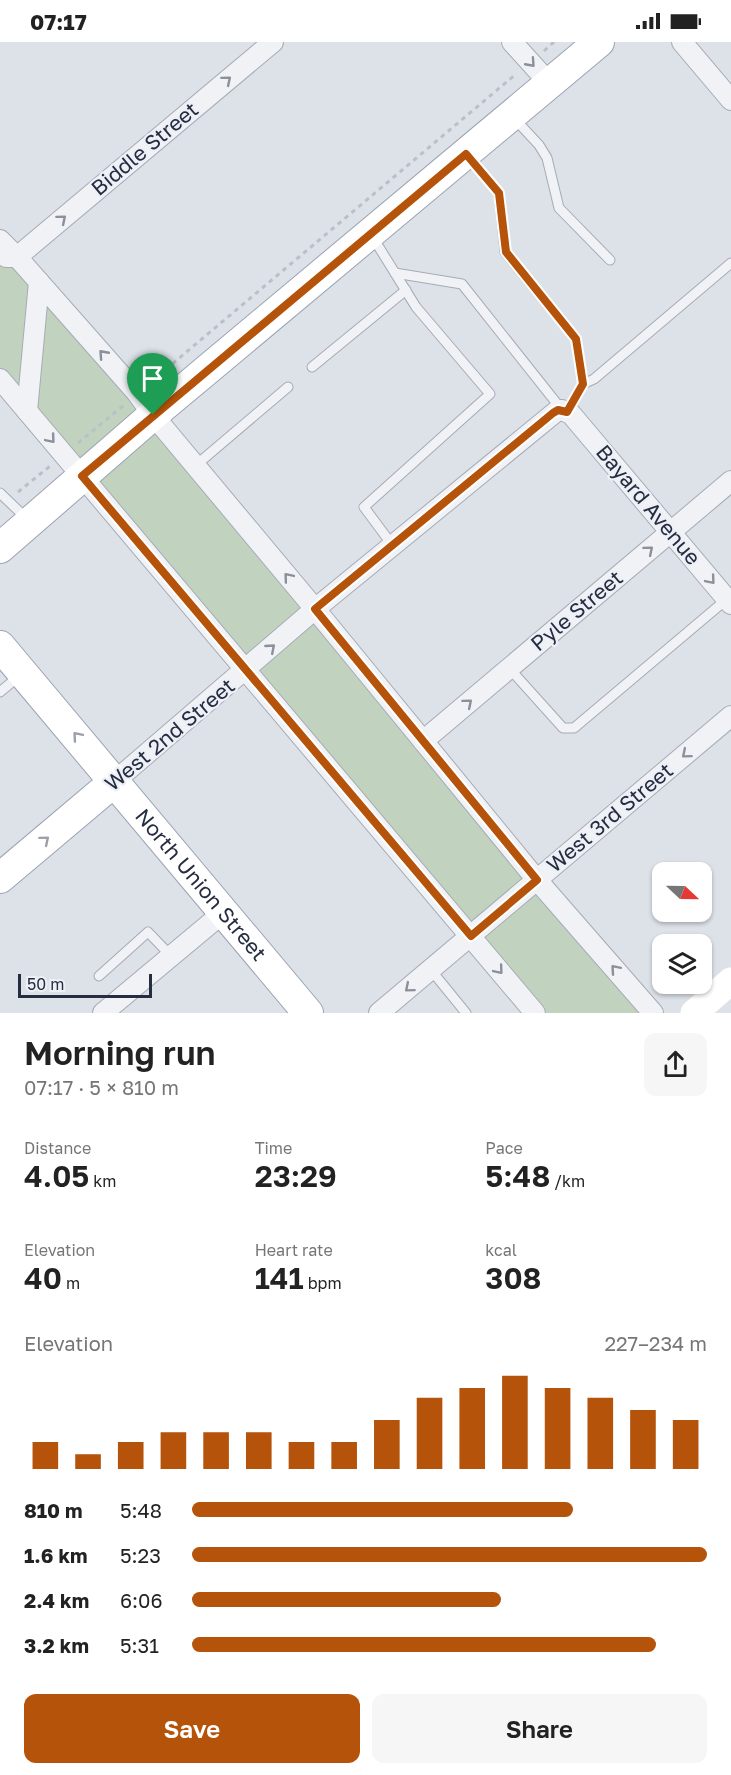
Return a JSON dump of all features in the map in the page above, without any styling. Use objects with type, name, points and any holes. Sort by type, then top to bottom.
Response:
[{"type":"main road","points":[[0,548],[29,521],[74,465],[145,404],[370,234],[466,154],[512,115],[540,73],[599,42]]},
{"type":"main road","name":"North Union Street","points":[[10,660],[115,781],[308,1013]]},
{"type":"main road","name":"West 2nd Street","points":[[0,878],[115,781]]},
{"type":"street","name":"Biddle Street","points":[[8,257],[273,42]]},
{"type":"street","points":[[512,42],[540,73]]},
{"type":"street","points":[[682,42],[731,100]]},
{"type":"street","points":[[0,240],[8,257],[39,282],[145,404],[537,880],[653,1013]]},
{"type":"street","points":[[27,411],[39,282]]},
{"type":"street","points":[[0,379],[535,1013]]},
{"type":"street","name":"West 2nd Street","points":[[115,781],[315,609],[553,413],[558,410],[565,411]]},
{"type":"street","name":"Bayard Avenue","points":[[565,411],[729,602]]},
{"type":"street","name":"Pyle Street","points":[[423,741],[731,481]]},
{"type":"street","name":"West 3rd Street","points":[[379,1013],[731,716]]},
{"type":"street","points":[[108,1006],[224,912]]},
{"type":"street","points":[[694,1013],[731,981]]},
{"type":"lane","points":[[512,115],[539,145],[547,158],[559,208],[610,260]]},
{"type":"lane","points":[[466,154],[499,193],[506,252],[576,339],[583,384]]},
{"type":"lane","points":[[370,234],[416,307],[490,394],[364,507],[393,546]]},
{"type":"lane","points":[[395,273],[462,284],[565,411],[583,384],[594,380],[731,263]]},
{"type":"lane","points":[[312,367],[406,290]]},
{"type":"lane","points":[[195,466],[288,387]]},
{"type":"lane","points":[[0,493],[29,521]]},
{"type":"lane","points":[[509,668],[562,728],[574,728],[729,602]]},
{"type":"lane","points":[[0,692],[10,660]]},
{"type":"lane","points":[[99,976],[148,932],[171,956]]},
{"type":"lane","points":[[431,970],[466,1013]]},
{"type":"path","points":[[7,501],[74,465],[540,73],[554,42]]},
{"type":"green space","points":[[0,240],[653,1013],[535,1013],[0,379]]},
{"type":"route","points":[[466,154],[499,193],[506,252],[576,339],[583,384],[567,412],[558,410],[553,413],[315,609],[537,880],[471,936],[82,476],[153,415],[466,154]]}]
